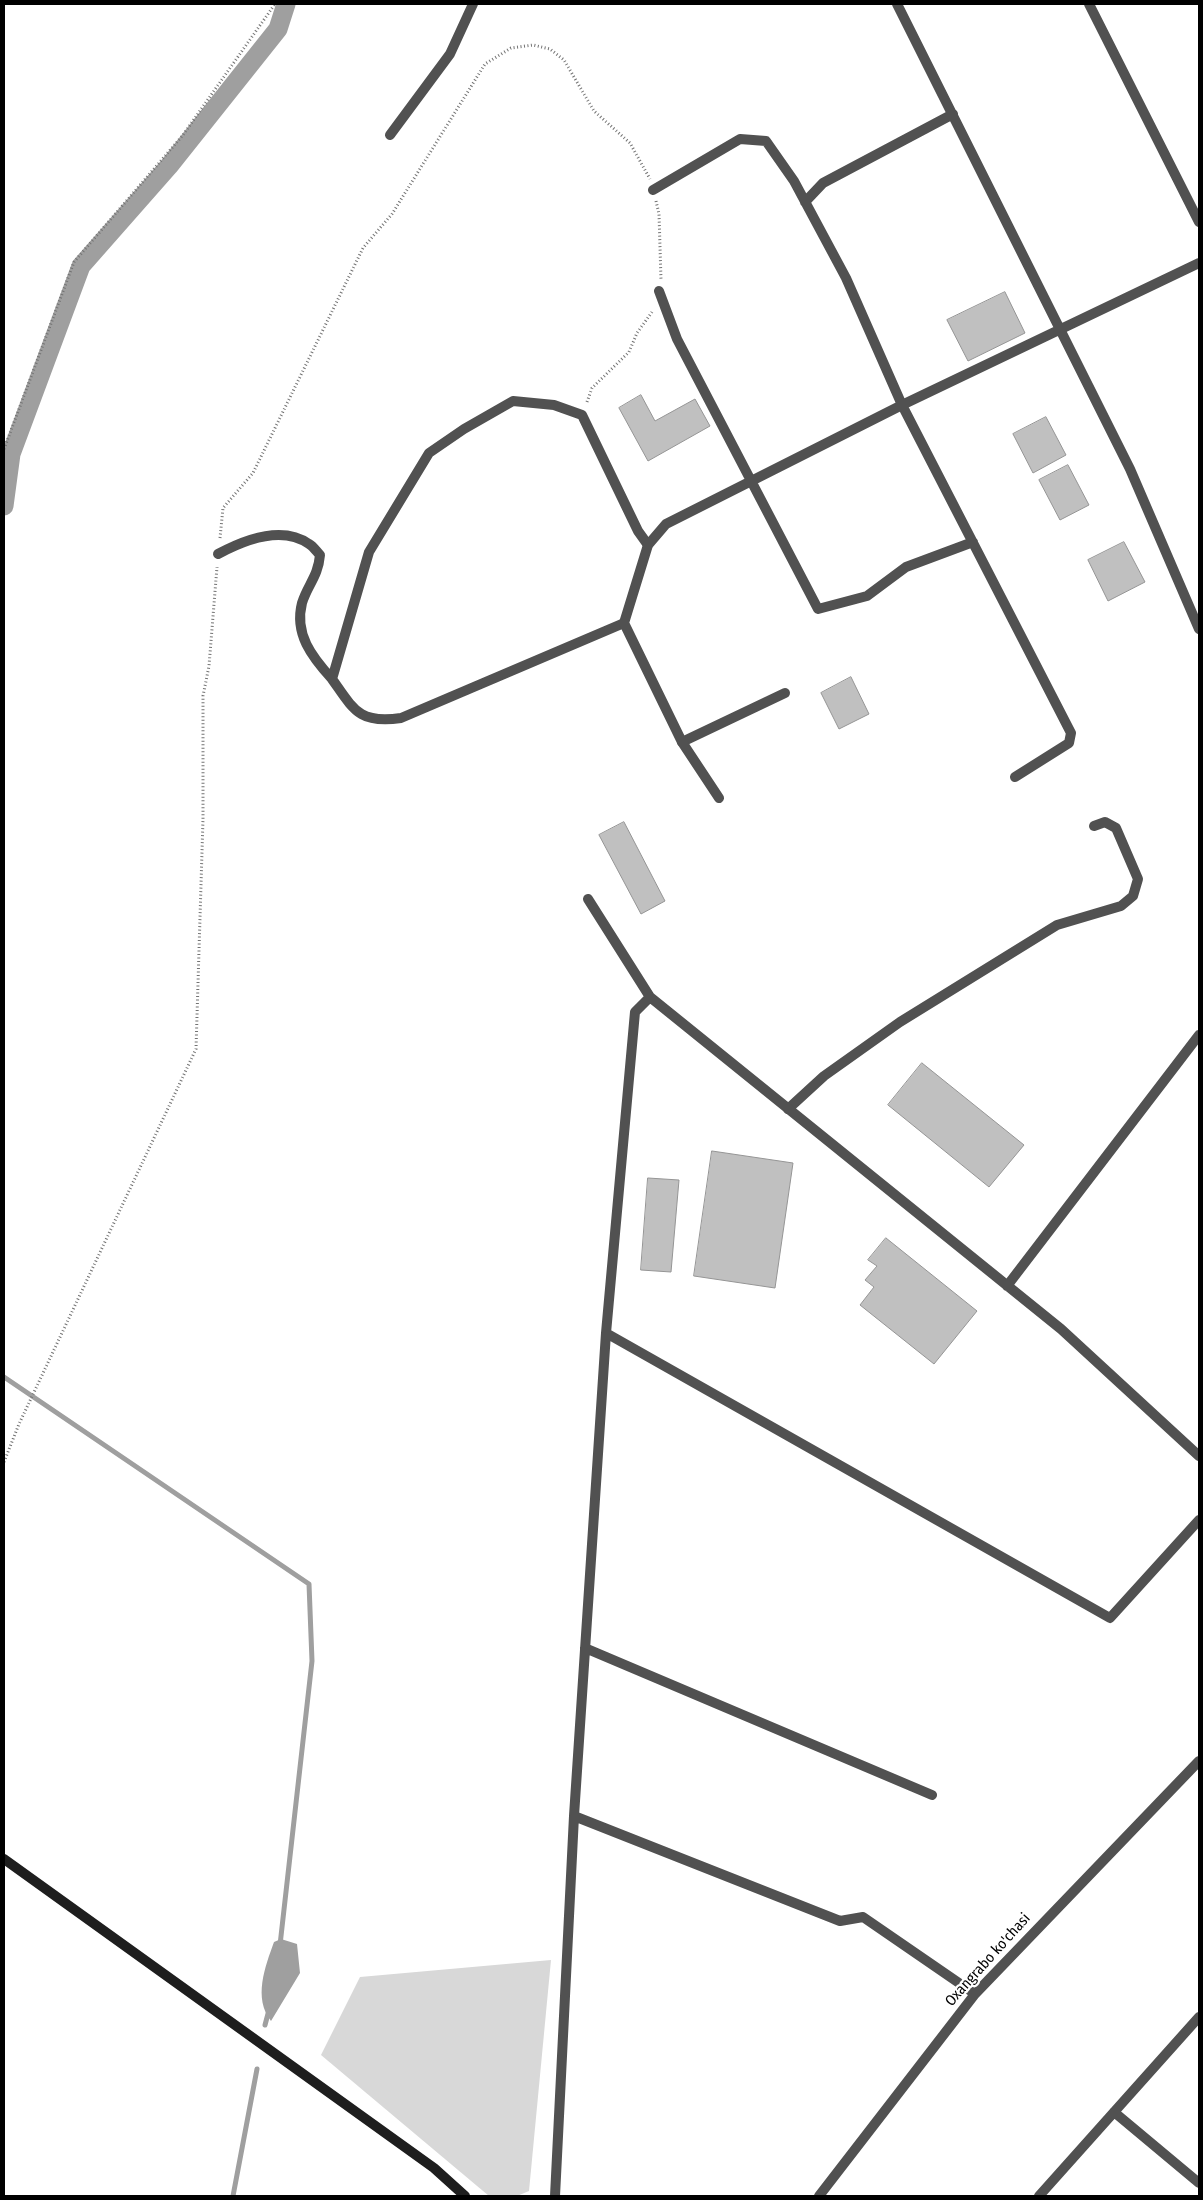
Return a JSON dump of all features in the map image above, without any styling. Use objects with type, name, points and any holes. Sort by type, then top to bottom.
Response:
[{"type":"street","points":[[390,135],[450,54],[473,4]]},
{"type":"street","points":[[897,4],[1130,469],[1199,629]]},
{"type":"street","points":[[1089,4],[1199,222]]},
{"type":"street","points":[[805,202],[823,183],[953,114]]},
{"type":"street","points":[[653,190],[740,139],[766,141],[794,181],[846,278],[902,405],[1071,733],[1068,743],[1014,777]]},
{"type":"street","points":[[719,798],[682,742],[624,623],[648,545],[666,524],[902,405],[1061,331],[1199,263]]},
{"type":"street","points":[[659,291],[677,339],[818,609],[867,596],[906,566],[973,542]]},
{"type":"street","points":[[332,679],[369,552],[429,453],[464,429],[513,401],[554,405],[582,415],[638,531],[648,545]]},
{"type":"street","points":[[218,554],[242,541],[282,535],[309,544],[320,556],[319,570],[302,603],[300,633],[314,659],[332,679],[357,713],[380,721],[400,718],[624,623]]},
{"type":"street","points":[[682,742],[785,693]]},
{"type":"street","points":[[788,1109],[824,1076],[924,1007],[1057,925],[1121,906],[1133,896],[1138,879],[1116,828],[1105,822],[1094,826]]},
{"type":"street","points":[[588,899],[650,997],[1061,1330],[1199,1456]]},
{"type":"street","points":[[555,2196],[574,1816],[606,1333],[635,1012],[650,997]]},
{"type":"street","points":[[1007,1286],[1199,1035]]},
{"type":"street","points":[[606,1333],[1110,1618],[1199,1520]]},
{"type":"street","points":[[585,1648],[932,1795]]},
{"type":"street","name":"Oxangrabo ko'chasi","points":[[819,2196],[974,1994],[1199,1762]]},
{"type":"street","points":[[574,1816],[840,1921],[863,1917],[974,1994]]},
{"type":"street","points":[[4,1859],[434,2168],[465,2196]]},
{"type":"street","points":[[1039,2196],[1199,2017]]},
{"type":"street","points":[[1114,2112],[1199,2183]]},
{"type":"path","points":[[4,449],[74,262],[183,134],[275,4]]},
{"type":"path","points":[[4,1462],[19,1424],[196,1049],[203,819],[203,696],[209,666],[218,554],[224,508],[253,473],[363,248],[392,214],[485,64],[511,48],[533,45],[550,49],[564,60],[594,110],[630,144],[635,156],[647,172],[659,214],[661,283],[654,310],[636,334],[629,352],[592,388],[582,415]]},
{"type":"shaded area","points":[[281,1939],[297,1944],[300,1973],[271,2021],[263,2002],[262,1982],[274,1942]]},
{"type":"shaded area","points":[[551,1960],[529,2191],[517,2196],[489,2196],[321,2055],[360,1977]]},
{"type":"building","points":[[1005,292],[1025,333],[968,361],[947,320]]},
{"type":"building","points":[[641,395],[655,421],[695,399],[710,426],[648,461],[619,408]]},
{"type":"building","points":[[1046,417],[1066,455],[1033,473],[1013,434]]},
{"type":"building","points":[[1068,465],[1089,505],[1060,520],[1039,480]]},
{"type":"building","points":[[1124,542],[1145,582],[1108,601],[1088,560]]},
{"type":"building","points":[[851,677],[869,714],[839,729],[821,693]]},
{"type":"building","points":[[624,822],[665,901],[641,914],[599,835]]},
{"type":"building","points":[[922,1063],[1024,1145],[989,1187],[888,1105]]},
{"type":"building","points":[[712,1151],[793,1163],[775,1288],[694,1276]]},
{"type":"building","points":[[648,1178],[679,1180],[671,1272],[641,1270]]},
{"type":"building","points":[[886,1238],[977,1311],[934,1364],[860,1305],[874,1287],[865,1280],[877,1266],[868,1260]]},
{"type":"waterway","points":[[4,506],[11,454],[81,266],[169,166],[278,29],[286,4]]},
{"type":"waterway","points":[[4,1377],[309,1584],[312,1661],[280,1945]]},
{"type":"waterway","points":[[265,2025],[269,2010]]},
{"type":"waterway","points":[[233,2196],[257,2069]]}]
